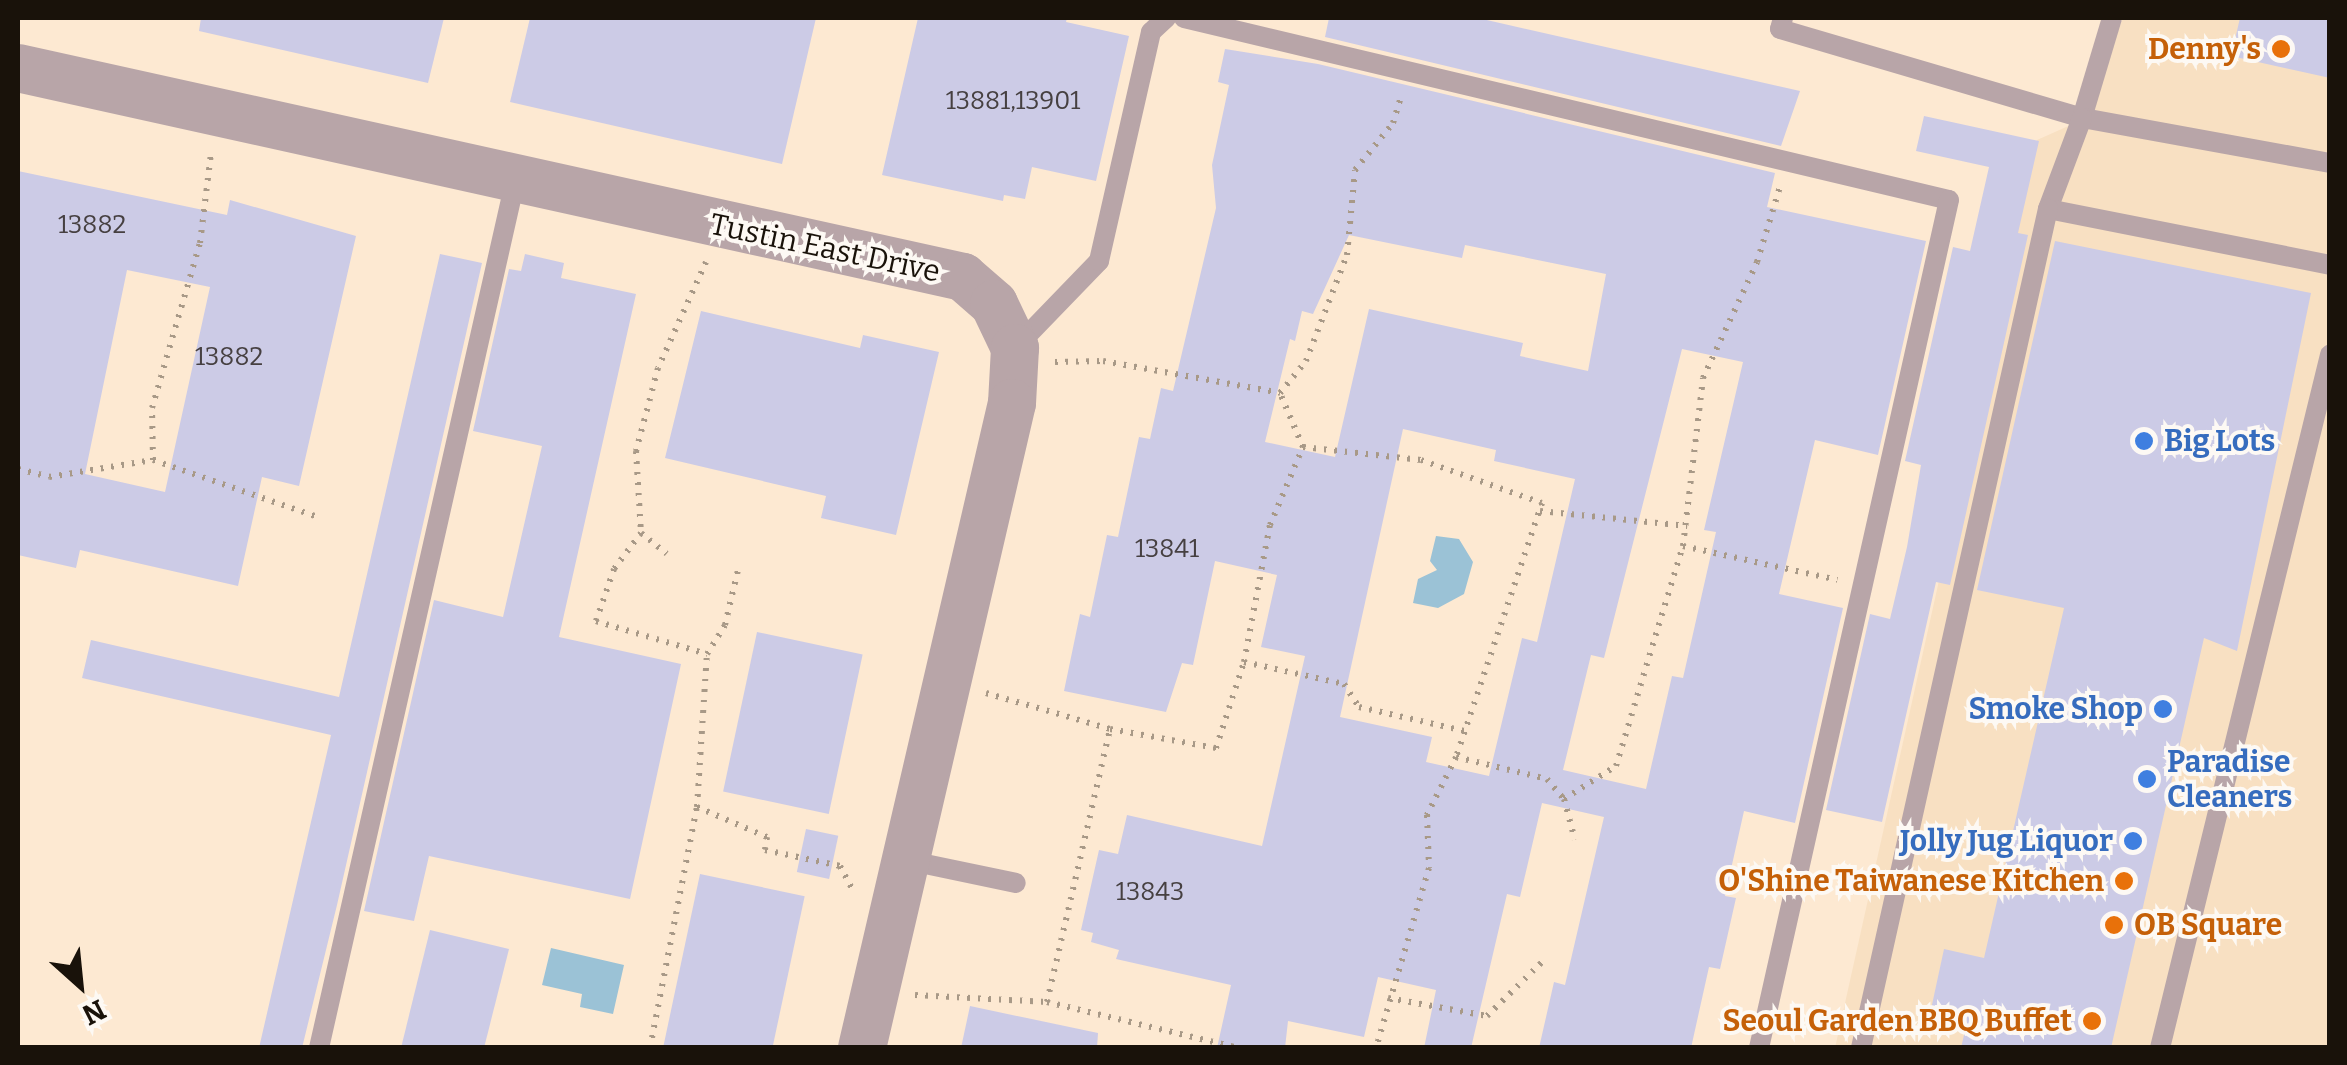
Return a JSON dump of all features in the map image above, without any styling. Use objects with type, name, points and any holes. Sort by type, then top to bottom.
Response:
[{"type":"street","name":"Tustin East Drive","points":[[18,68],[515,182],[963,277],[994,304],[1015,356]]},
{"type":"street","points":[[862,1048],[1012,402],[1015,356]]},
{"type":"lane","points":[[1015,356],[1099,261],[1151,32],[1166,18]]},
{"type":"lane","points":[[1184,18],[1949,200],[1760,1048]]},
{"type":"lane","points":[[1783,18],[1780,29],[2082,118],[2330,163]]},
{"type":"lane","points":[[1861,1048],[2048,209],[2082,118],[2112,18]]},
{"type":"lane","points":[[318,1048],[515,182]]},
{"type":"lane","points":[[2048,209],[2330,265]]},
{"type":"lane","points":[[2160,1048],[2330,356]]},
{"type":"lane","points":[[900,882],[1016,884]]},
{"type":"path","points":[[1280,393],[1306,361],[1346,255],[1356,170],[1394,122],[1409,71]]},
{"type":"path","points":[[153,460],[152,408],[200,243],[216,114]]},
{"type":"path","points":[[1564,799],[1616,766],[1688,526],[1703,378],[1757,262],[1788,162]]},
{"type":"path","points":[[707,654],[596,620],[614,569],[641,533],[636,451],[658,368],[698,273],[728,227]]},
{"type":"path","points":[[1015,356],[1103,361],[1280,393]]},
{"type":"path","points":[[947,682],[1110,729],[1216,748],[1244,662],[1270,526],[1303,446],[1280,393]]},
{"type":"path","points":[[1303,446],[1421,460],[1542,503],[1466,731],[1427,815],[1429,868],[1376,1048]]},
{"type":"path","points":[[18,468],[49,478],[153,460],[315,516]]},
{"type":"path","points":[[1540,511],[1688,526]]},
{"type":"path","points":[[641,533],[668,554]]},
{"type":"path","points":[[1683,546],[1863,586]]},
{"type":"path","points":[[650,1048],[697,807],[707,654],[726,626],[738,570]]},
{"type":"path","points":[[1244,662],[1344,684],[1359,706],[1466,731]]},
{"type":"path","points":[[1047,1002],[1110,729]]},
{"type":"path","points":[[1456,757],[1546,779],[1564,799],[1574,840]]},
{"type":"path","points":[[697,807],[767,837],[765,850],[840,866],[854,892],[900,882]]},
{"type":"path","points":[[1388,998],[1487,1016],[1542,962]]},
{"type":"path","points":[[874,995],[999,994],[1238,1048]]},
{"type":"shaded area","points":[[2123,18],[2329,18],[2329,1047],[1835,1048],[2037,140],[2084,119]]},
{"type":"water","points":[[1436,536],[1459,539],[1473,562],[1464,594],[1438,608],[1413,603],[1418,579],[1437,570],[1430,561]]},
{"type":"water","points":[[551,948],[624,965],[613,1014],[580,1007],[582,994],[542,985]]},
{"type":"building","points":[[201,18],[444,18],[428,83],[199,31]]},
{"type":"building","points":[[530,18],[816,18],[782,164],[510,102]]},
{"type":"building","points":[[918,18],[1067,18],[1066,22],[1129,36],[1096,181],[1032,167],[1025,199],[1004,195],[1003,201],[882,175]]},
{"type":"building","points":[[1329,18],[1478,18],[1800,91],[1781,146],[1325,37]]},
{"type":"building","name":"Denny's","points":[[2240,18],[2330,18],[2330,78],[2231,56]]},
{"type":"building","points":[[1225,49],[1318,64],[1775,173],[1767,207],[1926,241],[1878,455],[1815,440],[1779,594],[1843,608],[1795,823],[1744,811],[1725,896],[1736,898],[1720,969],[1709,967],[1691,1048],[1539,1048],[1554,982],[1565,985],[1604,817],[1542,803],[1520,897],[1507,894],[1471,1048],[1424,1048],[1436,990],[1378,977],[1364,1037],[1288,1021],[1285,1048],[1217,1048],[1231,985],[1116,959],[1119,950],[1091,942],[1093,933],[1081,930],[1099,850],[1118,854],[1127,815],[1262,846],[1305,656],[1261,647],[1277,575],[1215,561],[1193,665],[1182,663],[1166,712],[1064,691],[1080,614],[1090,617],[1107,535],[1118,537],[1139,437],[1150,439],[1161,388],[1173,391],[1216,208],[1212,165],[1229,85],[1218,82]],"holes":[[[1349,235],[1462,258],[1465,245],[1606,274],[1588,371],[1520,356],[1523,343],[1369,309],[1335,457],[1265,442],[1290,339],[1295,341],[1302,311],[1313,314]],[[1682,349],[1743,362],[1704,530],[1716,532],[1683,678],[1672,676],[1646,789],[1563,770],[1591,655],[1604,658]],[[1403,429],[1496,450],[1494,461],[1575,479],[1537,642],[1522,638],[1489,776],[1426,762],[1432,737],[1340,717]]]},
{"type":"building","points":[[1924,116],[2039,141],[2018,233],[2028,235],[1950,585],[1936,582],[1882,822],[1826,810],[1870,614],[1890,619],[1907,547],[1921,465],[1905,461],[1953,247],[1970,251],[1989,167],[1916,151]]},
{"type":"building","points":[[18,171],[227,215],[230,200],[356,236],[299,486],[262,477],[238,586],[80,550],[76,568],[18,555]],"holes":[[[127,270],[210,287],[165,492],[85,474]]]},
{"type":"building","points":[[2055,241],[2311,293],[2237,651],[2204,638],[2111,1048],[1961,1048],[1967,1022],[1930,1014],[1944,949],[1984,958],[2064,608],[1977,590]]},
{"type":"building","points":[[440,254],[482,263],[337,905],[302,1048],[259,1048],[331,735],[82,678],[91,640],[339,697]]},
{"type":"building","points":[[525,254],[564,263],[561,278],[636,294],[559,637],[681,664],[630,899],[429,856],[414,921],[364,911],[434,600],[503,617],[542,446],[473,431],[509,269],[521,271]]},
{"type":"building","points":[[701,311],[860,348],[863,335],[939,352],[896,535],[821,518],[826,496],[665,458]]},
{"type":"building","points":[[757,632],[863,654],[829,814],[723,791]]},
{"type":"building","points":[[806,829],[838,836],[829,879],[797,872]]},
{"type":"building","points":[[700,874],[805,896],[772,1048],[663,1047]]},
{"type":"building","points":[[430,930],[509,949],[484,1048],[401,1048]]},
{"type":"building","points":[[970,1006],[1098,1033],[1097,1048],[961,1048]]},
{"type":"place","name":"Denny's","points":[[2281,49]]},
{"type":"place","name":"Big Lots","points":[[2144,441]]},
{"type":"place","name":"Smoke Shop","points":[[2163,709]]},
{"type":"place","name":"Paradise Cleaners","points":[[2147,779]]},
{"type":"place","name":"Jolly Jug Liquor","points":[[2133,841]]},
{"type":"place","name":"O'Shine Taiwanese Kitchen","points":[[2124,881]]},
{"type":"place","name":"OB Square","points":[[2114,925]]},
{"type":"place","name":"Seoul Garden BBQ Buffet","points":[[2092,1021]]}]
